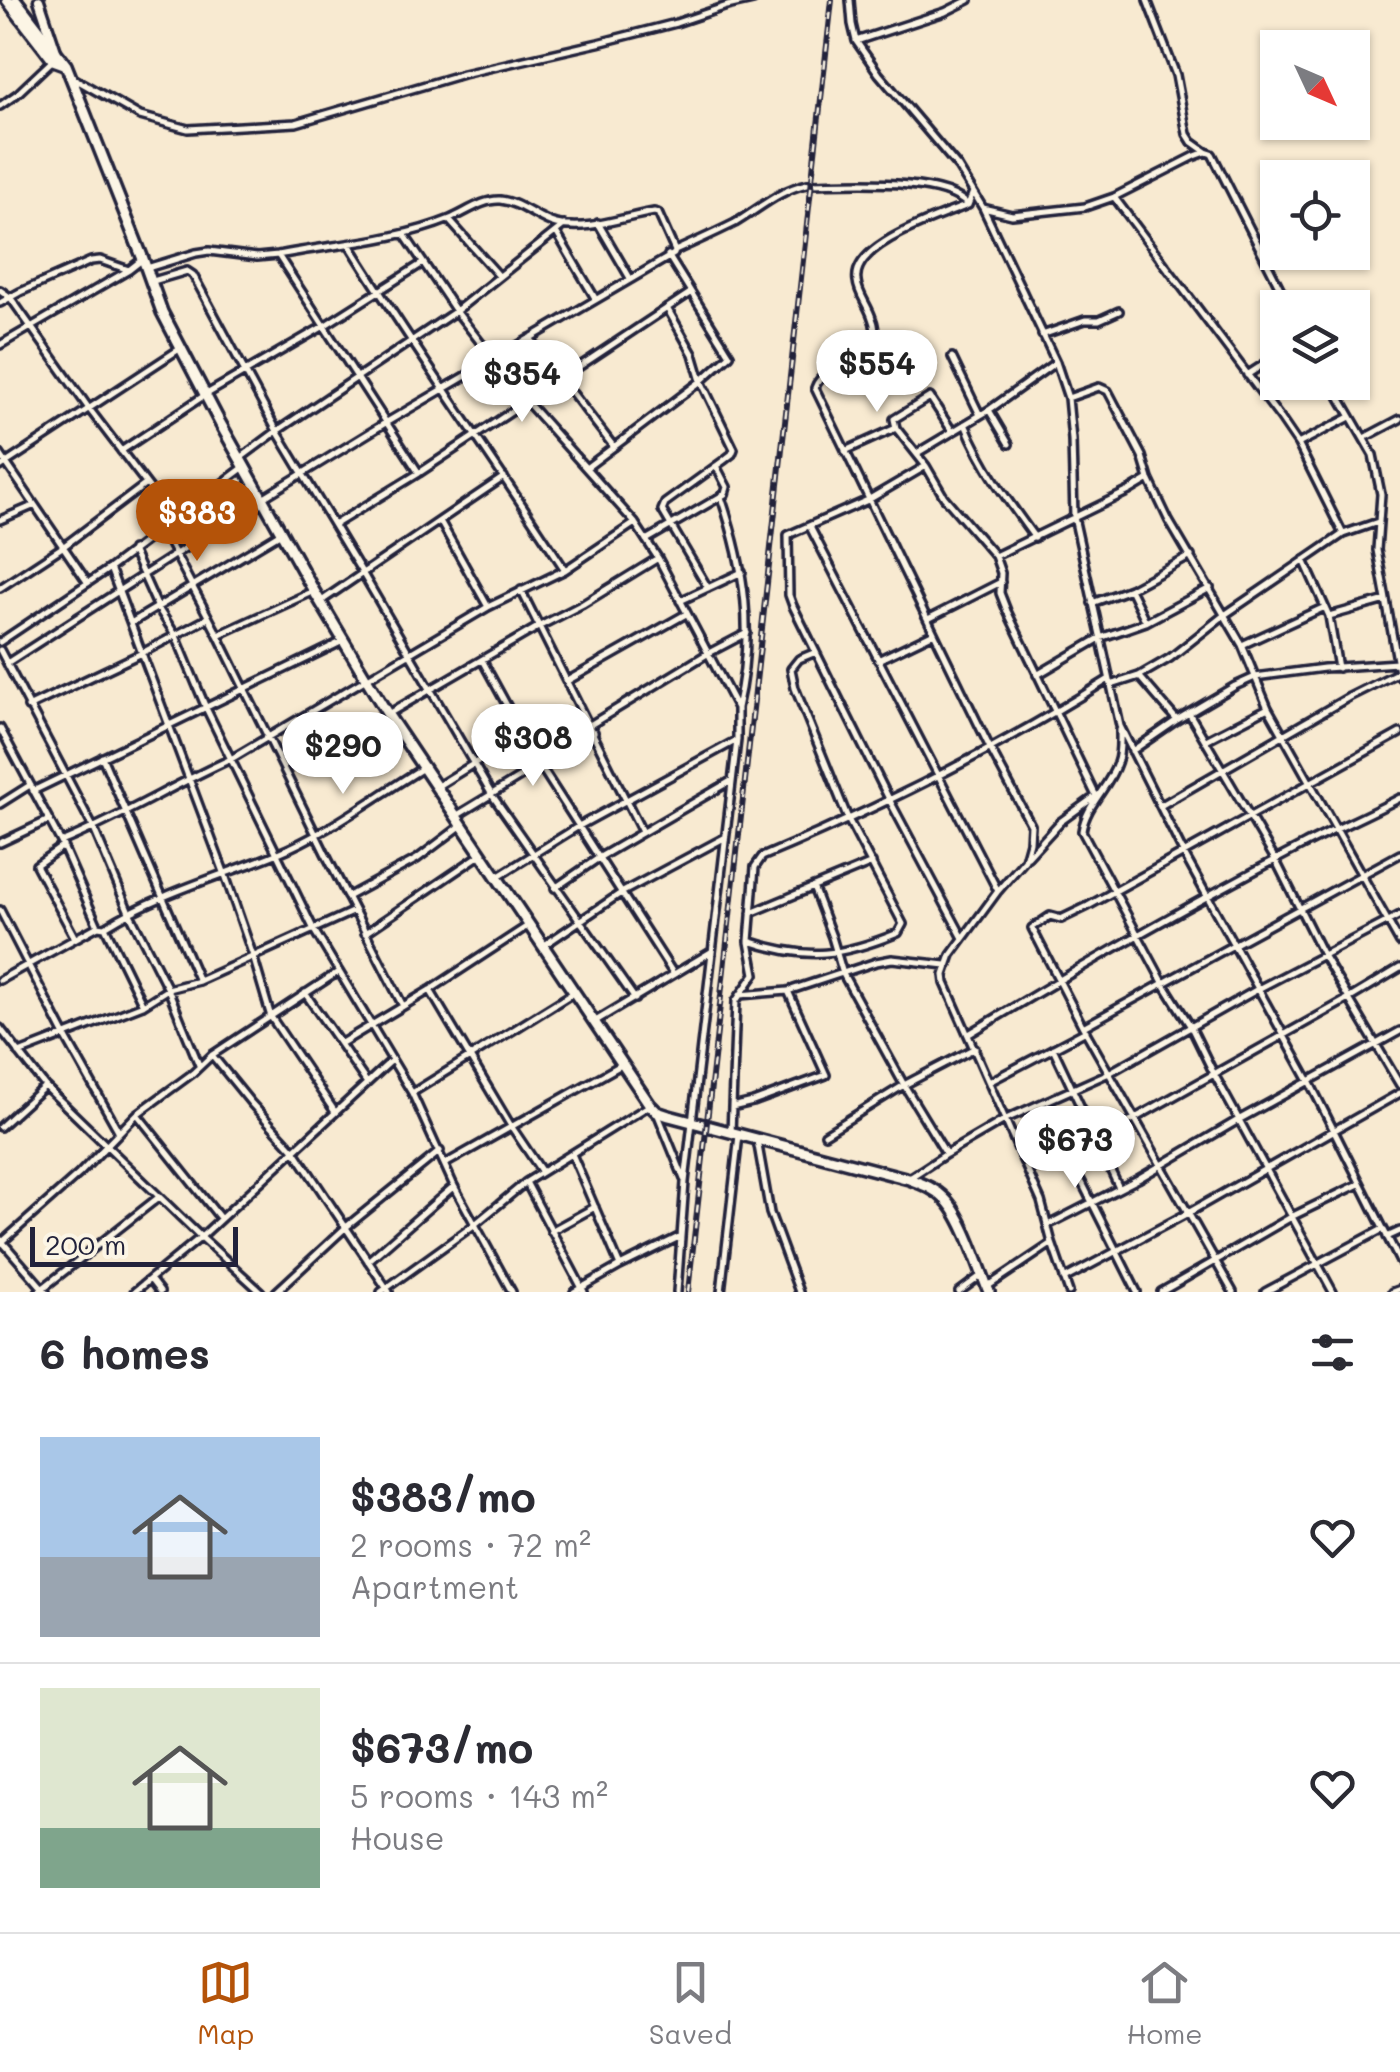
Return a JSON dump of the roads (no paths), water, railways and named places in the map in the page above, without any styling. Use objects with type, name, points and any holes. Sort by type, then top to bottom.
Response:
[{"type":"main road","points":[[7,0],[54,56],[66,64],[162,312],[320,602],[388,715],[653,1109],[931,1188],[949,1203],[959,1220],[988,1290]]},
{"type":"main road","points":[[16,0],[54,56]]},
{"type":"main road","points":[[39,0],[54,56]]},
{"type":"street","points":[[72,78],[140,116],[188,130],[296,123],[464,74],[676,24],[725,3],[753,0]]},
{"type":"street","points":[[850,0],[856,41],[958,167],[982,208],[1056,362],[1068,398],[1074,518],[1120,726],[1400,1262]]},
{"type":"street","points":[[945,12],[946,0]]},
{"type":"street","points":[[856,41],[945,12],[969,0]]},
{"type":"street","points":[[1147,0],[1176,75],[1186,134],[1212,154],[1281,290]]},
{"type":"street","points":[[0,106],[54,56]]},
{"type":"street","points":[[982,208],[1012,215],[1066,210],[1114,197],[1206,152]]},
{"type":"street","points":[[7,663],[387,422],[675,251],[735,222],[779,194],[806,184],[901,184],[958,195],[968,205]]},
{"type":"street","points":[[973,192],[968,205],[887,240],[862,260],[857,283],[873,320],[876,349],[827,372],[815,388],[1031,826],[1025,860]]},
{"type":"street","points":[[1114,197],[1298,444],[1343,534]]},
{"type":"street","points":[[0,345],[144,264],[196,252],[257,257],[349,244],[404,234],[492,201],[502,200],[564,225],[658,213],[675,251]]},
{"type":"street","points":[[449,220],[499,276]]},
{"type":"street","points":[[598,223],[630,278]]},
{"type":"street","points":[[0,642],[110,568],[174,520],[277,431],[456,312],[564,225]]},
{"type":"street","points":[[556,232],[596,298]]},
{"type":"street","points":[[404,234],[456,312],[526,401],[635,523],[658,558],[738,708]]},
{"type":"street","points":[[349,244],[564,570]]},
{"type":"street","points":[[278,255],[420,472]]},
{"type":"street","points":[[586,468],[730,355],[668,256]]},
{"type":"street","points":[[0,303],[91,261],[130,270]]},
{"type":"street","points":[[121,450],[422,263]]},
{"type":"street","points":[[150,282],[190,272],[277,431],[492,795],[635,998]]},
{"type":"street","points":[[0,290],[10,297],[174,520]]},
{"type":"street","points":[[334,525],[690,293]]},
{"type":"street","points":[[667,308],[693,354],[700,381],[734,448],[732,454],[662,510],[708,588]]},
{"type":"street","points":[[1042,335],[1119,311]]},
{"type":"street","points":[[530,338],[614,446]]},
{"type":"street","points":[[3,465],[181,348]]},
{"type":"street","points":[[952,358],[980,415]]},
{"type":"street","points":[[916,453],[989,410],[1056,362]]},
{"type":"street","points":[[1247,375],[1260,367]]},
{"type":"street","points":[[1068,398],[1099,387],[1108,391],[1142,456],[1169,521],[1242,645],[1268,708],[1400,943]]},
{"type":"street","points":[[952,431],[930,396],[894,418],[896,428],[944,497],[995,556],[1001,573],[1000,593],[1007,611],[1098,794]]},
{"type":"street","points":[[1160,806],[1349,697],[1399,674],[1377,550],[1381,494],[1373,455],[1341,400]]},
{"type":"street","points":[[989,410],[1009,444]]},
{"type":"street","points":[[1298,444],[1350,417]]},
{"type":"street","points":[[1364,438],[1400,419]]},
{"type":"street","points":[[966,424],[998,488],[1035,538]]},
{"type":"street","points":[[845,452],[896,428]]},
{"type":"street","points":[[0,454],[3,465],[36,505],[88,582]]},
{"type":"street","points":[[646,540],[725,494],[727,487],[716,466]]},
{"type":"street","points":[[926,466],[868,500],[788,535],[789,595],[890,801],[964,938]]},
{"type":"street","points":[[320,602],[505,477]]},
{"type":"street","points":[[995,556],[1149,479]]},
{"type":"street","points":[[0,588],[146,484]]},
{"type":"street","points":[[677,1292],[685,1182],[746,653],[742,572],[737,544],[720,497]]},
{"type":"street","points":[[0,520],[36,505]]},
{"type":"street","points":[[440,520],[488,606]]},
{"type":"street","points":[[720,1292],[735,1134],[732,1107],[736,1001],[754,974],[749,941],[755,866],[762,857],[890,801],[1110,682],[1139,676],[1343,534],[1378,522]]},
{"type":"street","points":[[76,939],[36,865],[62,844],[269,738],[488,606],[564,570],[635,523]]},
{"type":"street","points":[[810,527],[998,892]]},
{"type":"street","points":[[162,529],[403,1006]]},
{"type":"street","points":[[131,624],[281,532]]},
{"type":"street","points":[[132,550],[314,930],[412,1094],[454,1186],[512,1292]]},
{"type":"street","points":[[1092,603],[1130,589],[1191,556]]},
{"type":"street","points":[[388,715],[658,558]]},
{"type":"street","points":[[1304,560],[1330,616],[1338,668]]},
{"type":"street","points":[[110,568],[224,872],[270,1017],[335,1112]]},
{"type":"street","points":[[680,601],[742,572]]},
{"type":"street","points":[[928,620],[1001,582]]},
{"type":"street","points":[[1037,676],[1100,638],[1146,622],[1210,588]]},
{"type":"street","points":[[1130,589],[1146,622]]},
{"type":"street","points":[[521,590],[642,832]]},
{"type":"street","points":[[218,635],[314,591]]},
{"type":"street","points":[[1330,616],[1386,600]]},
{"type":"street","points":[[1242,645],[1326,607]]},
{"type":"street","points":[[566,681],[686,614]]},
{"type":"street","points":[[28,706],[208,618]]},
{"type":"street","points":[[347,897],[417,858],[492,795],[707,654],[746,633]]},
{"type":"street","points":[[878,660],[934,633]]},
{"type":"street","points":[[0,804],[343,641]]},
{"type":"street","points":[[0,650],[94,828],[199,1065]]},
{"type":"street","points":[[749,941],[797,954],[835,952],[863,948],[898,934],[904,924],[850,821],[808,722],[791,669],[799,659],[816,652]]},
{"type":"street","points":[[482,660],[538,764],[673,973]]},
{"type":"street","points":[[1132,752],[1177,720],[1255,677],[1397,663]]},
{"type":"street","points":[[1139,676],[1177,720]]},
{"type":"street","points":[[1206,740],[1268,708]]},
{"type":"street","points":[[1189,713],[1400,1085]]},
{"type":"street","points":[[1120,726],[1120,758],[1085,817],[1082,831],[1333,1292]]},
{"type":"street","points":[[0,728],[143,1005]]},
{"type":"street","points":[[436,786],[522,734]]},
{"type":"street","points":[[1234,1292],[1109,1073],[1032,928],[1050,916],[1061,919],[1113,892],[1400,734]]},
{"type":"street","points":[[496,877],[579,826],[736,740]]},
{"type":"street","points":[[102,757],[199,981]]},
{"type":"street","points":[[0,980],[129,912],[316,834],[423,768]]},
{"type":"street","points":[[555,888],[600,857],[731,781]]},
{"type":"street","points":[[1069,1292],[1042,1201],[944,983],[946,965],[998,892],[1060,822],[1098,794]]},
{"type":"street","points":[[969,1034],[1058,980],[1306,844],[1400,798]]},
{"type":"street","points":[[0,843],[50,820]]},
{"type":"street","points":[[543,946],[621,893],[724,838]]},
{"type":"street","points":[[365,933],[480,854]]},
{"type":"street","points":[[989,1082],[1400,854]]},
{"type":"street","points":[[751,913],[872,863]]},
{"type":"street","points":[[812,887],[843,974],[946,1154]]},
{"type":"street","points":[[0,910],[118,1132]]},
{"type":"street","points":[[18,1054],[143,1005],[168,990],[199,981],[354,912]]},
{"type":"street","points":[[909,1179],[1006,1119],[1109,1073],[1400,915]]},
{"type":"street","points":[[340,1044],[529,926]]},
{"type":"street","points":[[593,1023],[711,952]]},
{"type":"street","points":[[740,996],[788,991],[892,959],[946,965]]},
{"type":"street","points":[[1096,1140],[1400,968]]},
{"type":"street","points":[[159,1197],[42,1291],[1,1242],[80,1174],[137,1114],[212,1055],[338,972]]},
{"type":"street","points":[[430,990],[542,1172]]},
{"type":"street","points":[[732,1107],[826,1075],[788,991]]},
{"type":"street","points":[[305,993],[367,1083]]},
{"type":"street","points":[[412,1094],[573,993]]},
{"type":"street","points":[[0,1028],[45,1086],[256,1291]]},
{"type":"street","points":[[1048,1226],[1400,1031]]},
{"type":"street","points":[[824,1134],[974,1048]]},
{"type":"street","points":[[1054,1048],[1119,1188]]},
{"type":"street","points":[[212,1055],[294,1150],[385,1290],[526,1182],[653,1109],[685,1182]]},
{"type":"street","points":[[134,1292],[201,1237],[392,1060]]},
{"type":"street","points":[[444,1165],[621,1065]]},
{"type":"street","points":[[0,1127],[45,1086]]},
{"type":"street","points":[[1064,1280],[1400,1093]]},
{"type":"street","points":[[1042,1103],[1138,1292]]},
{"type":"street","points":[[137,1114],[220,1218]]},
{"type":"street","points":[[758,1140],[770,1214],[799,1292]]},
{"type":"street","points":[[276,1292],[440,1151]]},
{"type":"street","points":[[572,1154],[620,1266]]},
{"type":"street","points":[[526,1182],[583,1290]]},
{"type":"street","points":[[1161,1292],[1292,1216],[1360,1184]]},
{"type":"street","points":[[368,1261],[454,1186]]},
{"type":"street","points":[[551,1231],[596,1207]]},
{"type":"street","points":[[1265,1292],[1383,1229]]},
{"type":"street","points":[[1387,1237],[1400,1231]]},
{"type":"street","points":[[574,1292],[681,1236]]},
{"type":"street","points":[[988,1290],[1052,1243]]},
{"type":"street","points":[[959,1292],[982,1275]]},
{"type":"street","points":[[150,1279],[160,1292]]},
{"type":"street","points":[[1392,1292],[1400,1289]]},
{"type":"railway","points":[[688,1292],[832,0]]}]
